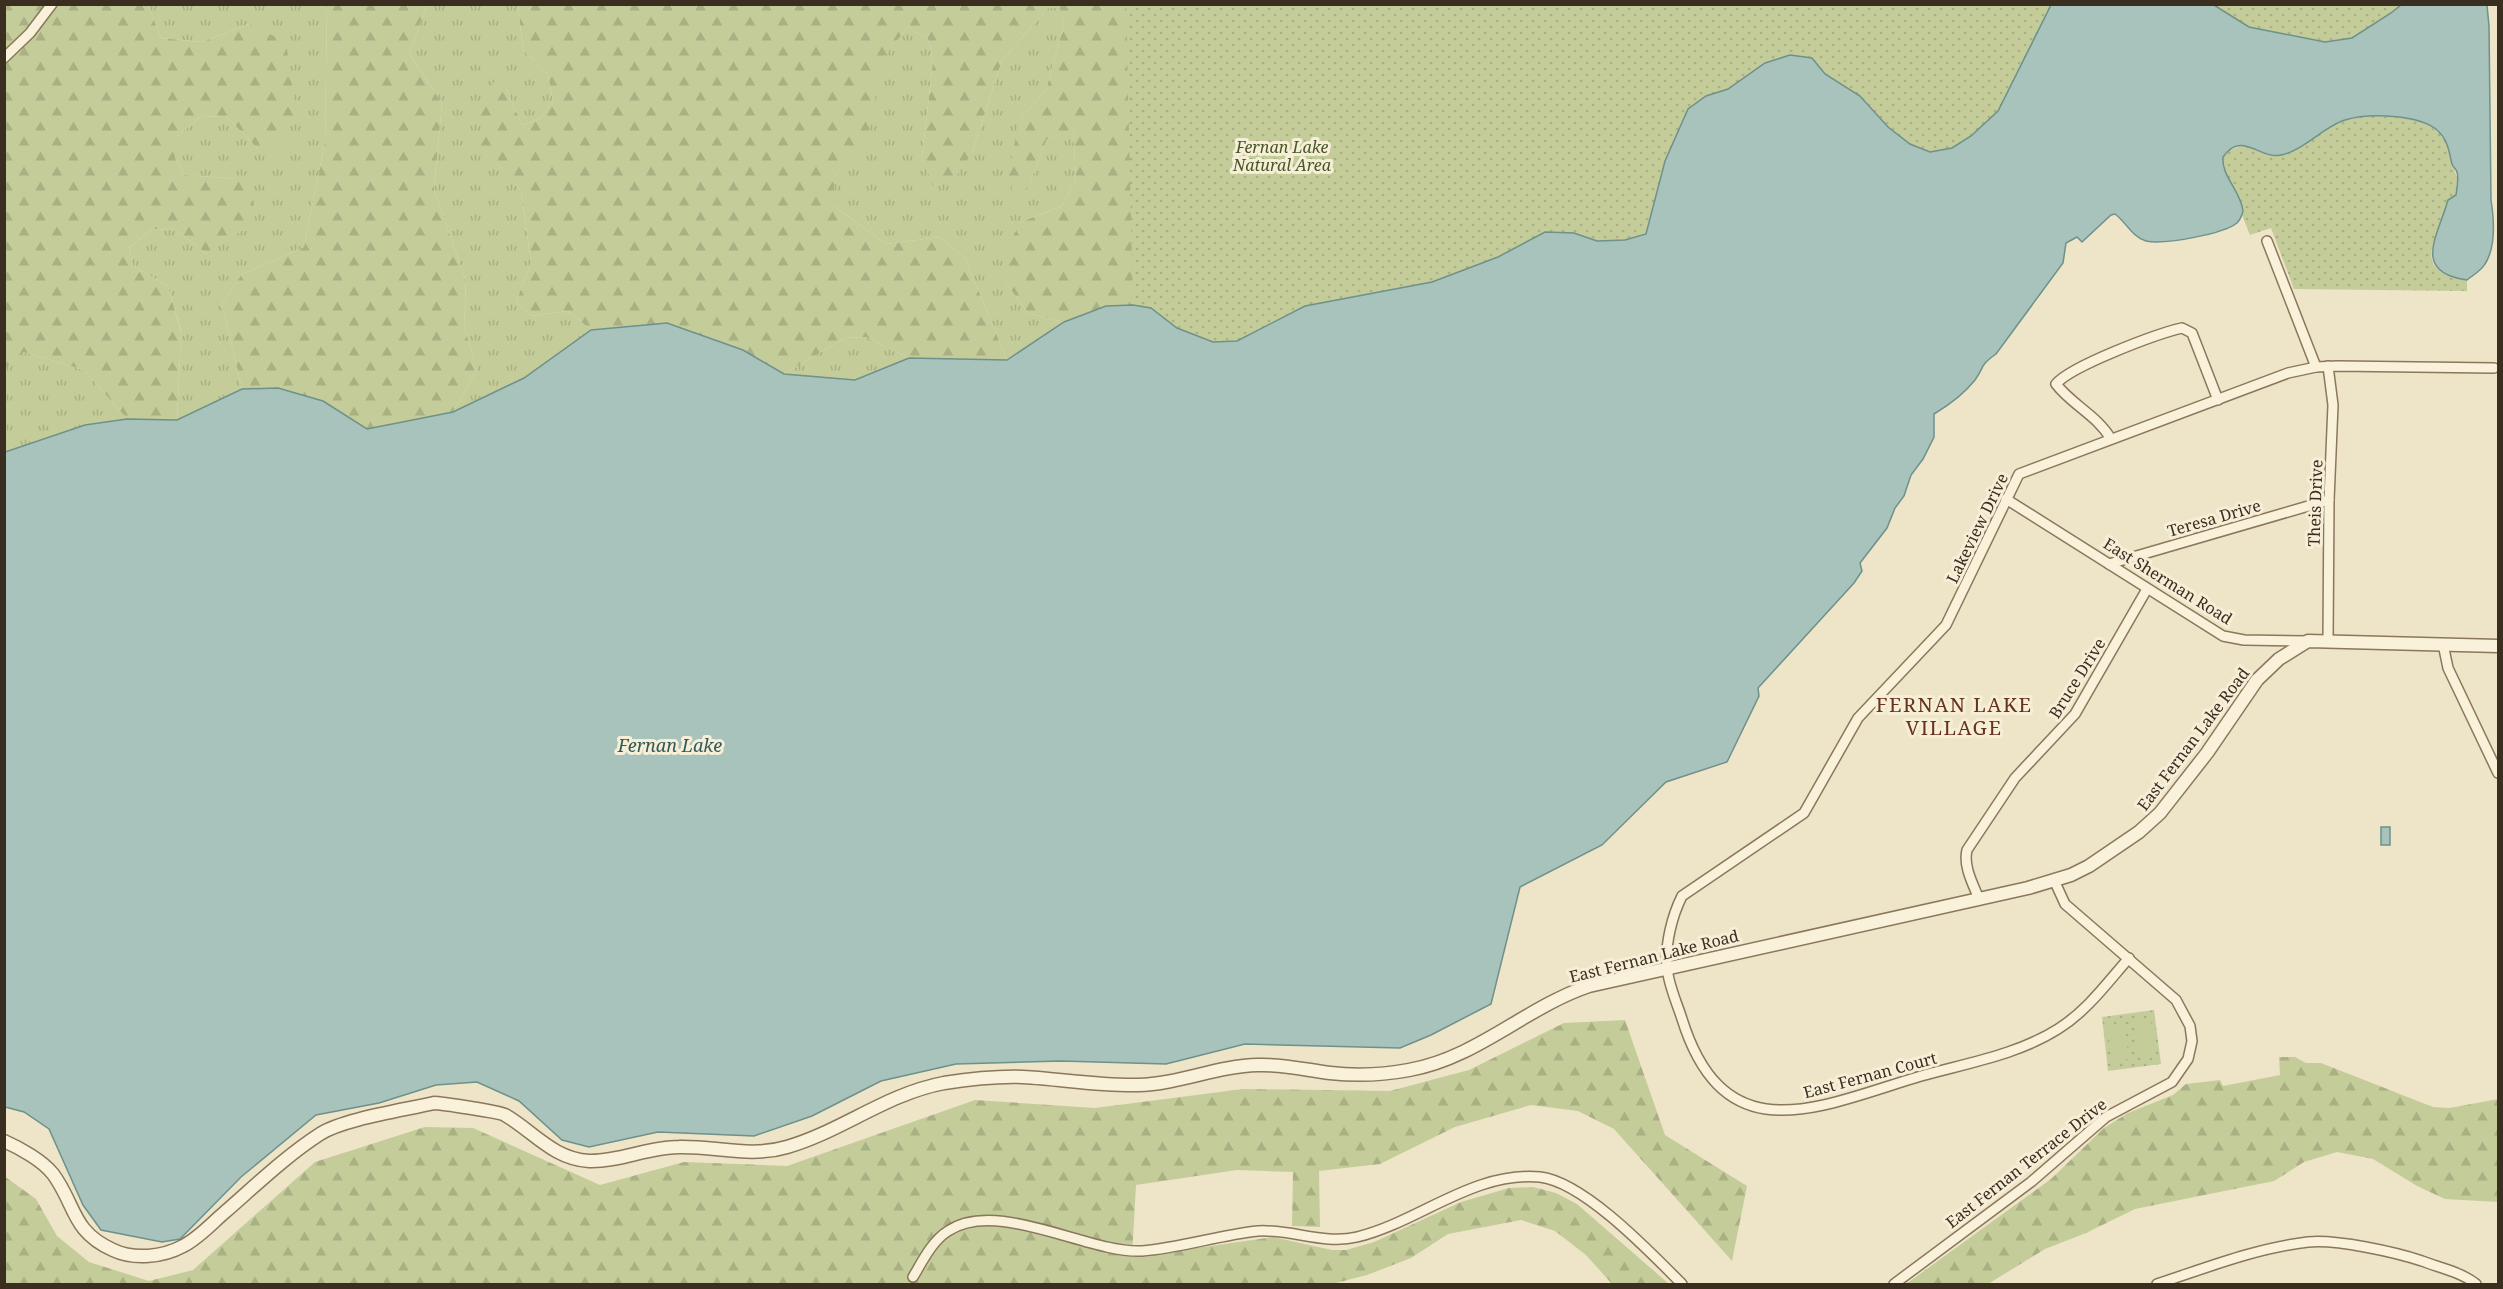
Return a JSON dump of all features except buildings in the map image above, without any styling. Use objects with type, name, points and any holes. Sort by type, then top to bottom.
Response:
[{"type":"street","points":[[4,57],[30,33],[52,4]]},
{"type":"street","points":[[2266,241],[2316,367]]},
{"type":"street","points":[[2111,439],[2101,424],[2062,392],[2056,384],[2076,368],[2157,336],[2181,328],[2193,333],[2218,400]]},
{"type":"street","name":"Lakeview Drive","points":[[1667,968],[1670,938],[1682,896],[1804,813],[1858,718],[1946,625],[2019,474],[2288,373],[2328,366],[2494,368]]},
{"type":"street","name":"Theis Drive","points":[[2328,366],[2333,405],[2329,501],[2328,640]]},
{"type":"street","name":"East Sherman Road","points":[[2006,499],[2228,639],[2499,646]]},
{"type":"street","name":"Teresa Drive","points":[[2109,564],[2329,501]]},
{"type":"street","name":"Bruce Drive","points":[[1979,899],[1968,869],[1967,850],[2015,778],[2075,714],[2147,589]]},
{"type":"street","name":"East Fernan Lake Road","points":[[4,1141],[46,1167],[54,1175],[75,1218],[98,1243],[117,1252],[143,1256],[163,1254],[194,1240],[284,1160],[322,1132],[342,1124],[434,1103],[443,1102],[465,1109],[502,1113],[551,1149],[587,1161],[679,1147],[736,1152],[760,1152],[784,1148],[809,1140],[898,1096],[942,1084],[972,1079],[1022,1077],[1095,1084],[1142,1085],[1258,1065],[1348,1075],[1376,1075],[1413,1070],[1467,1051],[1574,991],[1667,968],[1979,899],[2054,880],[2089,866],[2139,832],[2160,813],[2207,753],[2257,680],[2279,659],[2308,641]]},
{"type":"street","points":[[2443,644],[2448,668],[2499,773]]},
{"type":"street","name":"East Fernan Terrace Drive","points":[[1894,1284],[2031,1182],[2106,1117],[2167,1086],[2180,1072],[2191,1047],[2190,1026],[2185,1014],[2171,994],[2065,904],[2054,880]]},
{"type":"street","name":"East Fernan Court","points":[[1667,968],[1690,1045],[1706,1074],[1733,1098],[1748,1105],[1766,1110],[1792,1111],[2029,1044],[2060,1028],[2080,1012],[2129,958]]},
{"type":"street","points":[[912,1278],[940,1238],[948,1230],[966,1223],[983,1221],[1030,1226],[1128,1251],[1166,1248],[1260,1231],[1299,1233],[1340,1240],[1370,1234],[1405,1221],[1450,1197],[1485,1184],[1523,1177],[1554,1180],[1585,1197],[1683,1284]]},
{"type":"street","points":[[2157,1284],[2248,1253],[2310,1242],[2362,1247],[2410,1258],[2468,1277],[2476,1284]]},
{"type":"green space","points":[[5,5],[148,5],[161,38],[202,42],[249,24],[286,42],[296,112],[282,147],[259,150],[226,116],[200,117],[175,138],[175,158],[185,175],[237,179],[253,194],[255,222],[207,254],[176,230],[152,229],[129,248],[133,266],[168,286],[181,332],[177,420],[127,419],[84,370],[24,352],[5,368]]},
{"type":"green space","points":[[148,5],[327,5],[325,141],[304,247],[241,275],[222,304],[242,389],[177,420],[181,331],[168,286],[133,266],[129,248],[152,229],[176,230],[207,254],[237,179],[185,175],[175,158],[175,138],[200,117],[226,116],[259,150],[249,24],[202,42],[161,38]]},
{"type":"green space","points":[[327,5],[427,5],[409,54],[442,103],[434,190],[466,281],[464,326],[477,370],[453,412],[367,429],[323,401],[278,388],[242,389],[222,304],[241,275],[304,247],[325,141]]},
{"type":"green space","points":[[427,5],[518,5],[523,50],[548,75],[553,101],[540,119],[522,125],[505,86],[481,146],[521,190],[531,263],[516,302],[531,316],[568,311],[591,330],[524,378],[453,412],[477,370],[464,326],[466,281],[434,190],[442,103],[409,54]]},
{"type":"green space","points":[[518,5],[1296,5],[1305,306],[1106,306],[1064,322],[1028,313],[1006,283],[1005,250],[1021,222],[1062,206],[1076,179],[1073,129],[1047,139],[1025,194],[1014,197],[1008,173],[1020,119],[1046,90],[1064,24],[1060,9],[1049,7],[1002,60],[972,153],[955,178],[933,186],[922,157],[933,61],[928,39],[908,27],[882,59],[869,133],[834,177],[834,206],[886,244],[940,237],[965,258],[1007,360],[909,358],[866,337],[845,338],[784,374],[743,350],[667,323],[591,330],[568,311],[531,316],[516,302],[531,263],[521,190],[481,147],[481,113],[495,79],[505,86],[522,125],[540,119],[553,101],[548,75],[523,50]]},
{"type":"green space","name":"Fernan Lake Natural Area","points":[[1126,5],[2051,5],[1998,111],[1971,136],[1952,148],[1930,152],[1910,144],[1888,127],[1860,96],[1825,74],[1812,58],[1784,57],[1766,64],[1723,91],[1706,96],[1665,161],[1646,234],[1625,240],[1597,241],[1574,233],[1545,232],[1498,257],[1432,282],[1305,306],[1237,341],[1213,342],[1177,328],[1151,308],[1133,305]]},
{"type":"green space","points":[[2214,5],[2401,5],[2352,38],[2325,42],[2249,27]]},
{"type":"green space","points":[[1049,7],[1060,8],[1064,24],[1046,90],[1020,119],[1025,194],[1047,139],[1073,128],[1076,179],[1062,206],[1021,222],[1006,283],[1028,313],[1064,322],[1007,360],[965,258],[940,237],[886,244],[834,206],[834,177],[868,133],[882,58],[908,27],[928,39],[933,61],[922,157],[934,186],[972,153],[1002,60]]},
{"type":"green space","points":[[2360,116],[2397,117],[2421,122],[2431,127],[2447,145],[2457,189],[2433,246],[2432,257],[2435,267],[2447,275],[2467,280],[2467,291],[2294,289],[2271,228],[2250,235],[2242,215],[2243,211],[2224,169],[2223,157],[2226,152],[2243,145],[2252,146],[2263,153],[2296,149],[2339,122]]},
{"type":"green space","points":[[866,337],[909,358],[855,380],[784,374],[845,338]]},
{"type":"green space","points":[[24,352],[84,370],[127,419],[85,425],[5,452],[4,368]]},
{"type":"green space","points":[[2154,1010],[2161,1064],[2108,1071],[2102,1017]]},
{"type":"green space","points":[[1625,1020],[1665,1135],[1747,1186],[1732,1261],[1614,1129],[1578,1111],[1531,1105],[1455,1127],[1380,1164],[1319,1171],[1320,1227],[1292,1226],[1293,1172],[1237,1170],[1136,1185],[1132,1257],[1273,1237],[1332,1250],[1346,1250],[1374,1242],[1461,1202],[1509,1188],[1533,1187],[1556,1193],[1577,1204],[1669,1284],[1612,1284],[1586,1255],[1555,1231],[1521,1220],[1448,1234],[1411,1258],[1367,1275],[1332,1284],[5,1284],[4,1176],[36,1199],[57,1236],[89,1262],[149,1281],[193,1270],[315,1162],[425,1127],[473,1128],[600,1185],[684,1162],[787,1166],[975,1100],[1095,1108],[1243,1089],[1390,1091],[1469,1070],[1564,1023]]},
{"type":"green space","points":[[2151,1020],[2155,1055],[2139,1057],[2134,1022]]},
{"type":"green space","points":[[2124,1023],[2129,1059],[2112,1061],[2107,1025]]},
{"type":"green space","points":[[2279,1057],[2295,1057],[2306,1063],[2321,1063],[2433,1107],[2450,1108],[2498,1099],[2498,1202],[2445,1199],[2417,1186],[2373,1159],[2337,1152],[2304,1162],[2274,1181],[2135,1209],[2086,1233],[2045,1249],[1988,1284],[1906,1284],[2051,1179],[2104,1128],[2128,1113],[2173,1095],[2186,1084],[2220,1080],[2223,1086],[2280,1075]]},
{"type":"water","name":"Fernan Lake","points":[[2051,5],[2214,5],[2249,27],[2325,42],[2352,38],[2401,5],[2487,5],[2493,224],[2493,241],[2489,257],[2479,271],[2467,280],[2450,276],[2439,269],[2434,261],[2435,239],[2448,200],[2456,195],[2457,172],[2452,164],[2446,142],[2438,131],[2419,121],[2393,116],[2367,116],[2345,120],[2330,127],[2298,149],[2281,155],[2266,154],[2244,146],[2230,149],[2223,157],[2223,164],[2239,197],[2243,211],[2238,222],[2230,227],[2207,235],[2179,240],[2146,241],[2133,233],[2115,214],[2111,215],[2082,242],[2077,237],[2066,243],[2063,263],[1996,354],[1985,364],[1966,390],[1934,414],[1934,437],[1923,459],[1911,475],[1904,496],[1895,508],[1887,528],[1860,563],[1862,571],[1854,583],[1758,688],[1759,696],[1727,762],[1666,782],[1602,845],[1520,887],[1491,1004],[1400,1048],[1245,1044],[1166,1064],[1061,1061],[956,1064],[881,1081],[812,1116],[754,1136],[658,1132],[589,1147],[562,1140],[519,1101],[477,1082],[436,1085],[379,1103],[316,1115],[241,1177],[180,1239],[162,1242],[101,1230],[83,1205],[49,1129],[24,1112],[5,1107],[5,452],[85,425],[127,419],[177,420],[242,389],[278,388],[323,401],[367,429],[453,412],[524,378],[591,330],[667,323],[743,350],[784,374],[855,380],[909,358],[1007,360],[1064,322],[1106,306],[1133,305],[1151,308],[1177,328],[1213,342],[1237,341],[1305,306],[1432,282],[1498,257],[1545,232],[1574,233],[1597,241],[1625,240],[1646,234],[1665,161],[1688,109],[1706,96],[1728,89],[1765,63],[1790,55],[1812,58],[1825,74],[1860,96],[1888,127],[1910,144],[1930,152],[1952,148],[1971,136],[1998,111]]},
{"type":"water","points":[[2381,827],[2390,827],[2390,845],[2381,845]]},
{"type":"district","name":"FERNAN LAKE VILLAGE","points":[[1954,716]]}]
